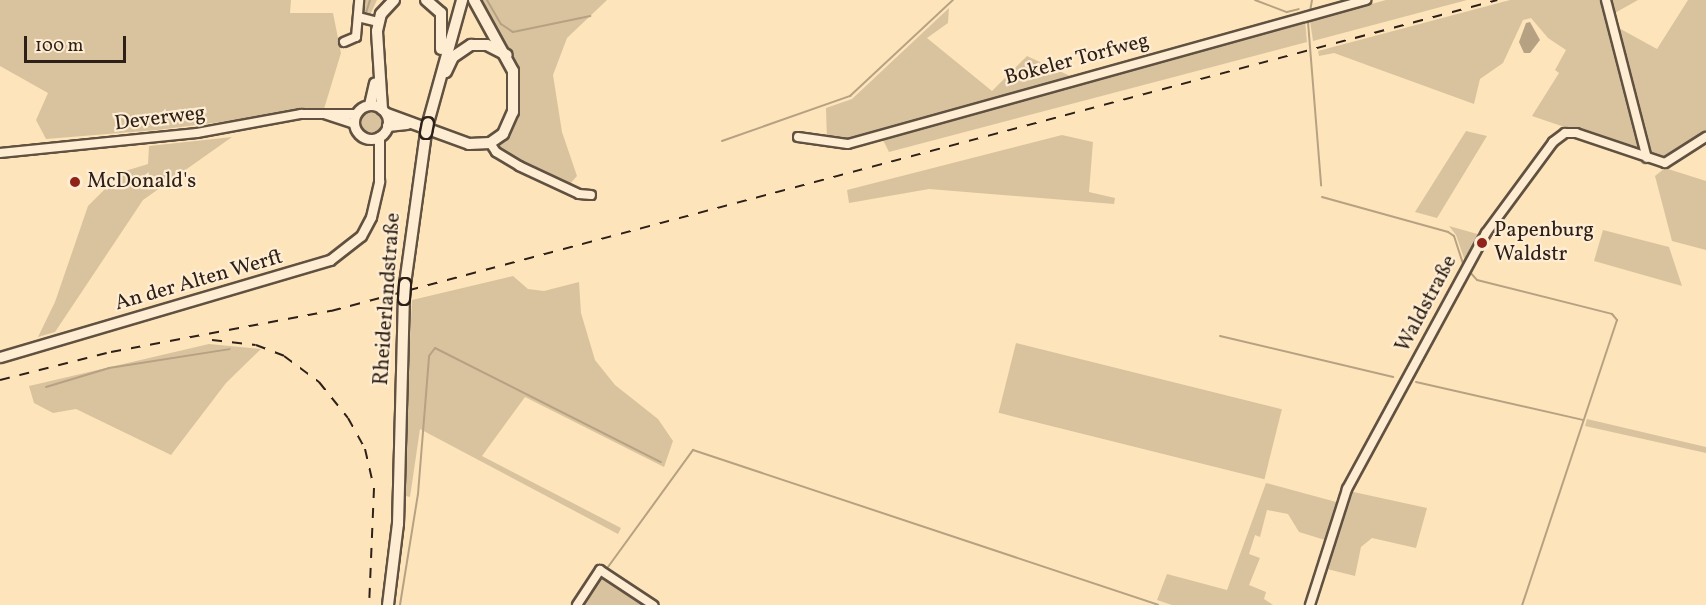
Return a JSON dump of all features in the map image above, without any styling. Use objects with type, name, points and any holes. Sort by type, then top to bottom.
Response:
[{"type":"main road","points":[[394,0],[384,8],[378,22],[378,75],[386,116],[470,144],[490,143],[503,134],[513,112],[514,78],[507,56],[482,19],[474,0]]},
{"type":"main road","points":[[426,0],[441,13],[444,59]]},
{"type":"main road","name":"Rheiderlandstraße","points":[[388,605],[398,524],[405,284],[427,128],[444,59],[462,0]]},
{"type":"main road","points":[[436,90],[453,57],[465,47],[487,45],[507,56]]},
{"type":"main road","points":[[370,105],[378,75]]},
{"type":"street","points":[[344,42],[356,37],[359,0]]},
{"type":"street","name":"Bokeler Torfweg","points":[[798,137],[848,144],[1366,0]]},
{"type":"street","points":[[1606,0],[1647,158],[1665,164],[1706,137]]},
{"type":"street","points":[[358,17],[378,22]]},
{"type":"street","points":[[370,105],[386,116],[379,137],[368,139],[359,134],[355,119],[370,105]]},
{"type":"street","name":"Deverweg","points":[[0,153],[148,139],[302,114],[324,114],[355,119]]},
{"type":"street","name":"Waldstraße","points":[[1310,605],[1347,489],[1486,233],[1553,142],[1564,133],[1576,133],[1647,158]]},
{"type":"street","name":"An der Alten Werft","points":[[0,357],[330,260],[361,236],[376,199],[379,137]]},
{"type":"street","name":"An der Alten Werft","points":[[368,139],[376,199]]},
{"type":"street","points":[[490,143],[496,152],[519,166],[579,194],[591,195]]},
{"type":"street","points":[[577,605],[600,570],[654,605]]},
{"type":"shaded area","points":[[0,0],[291,0],[290,13],[333,13],[341,53],[324,109],[157,130],[46,139],[36,120],[48,93],[0,66]]},
{"type":"shaded area","points":[[361,0],[377,0],[369,17],[361,13]]},
{"type":"shaded area","points":[[478,0],[607,0],[567,38],[553,75],[562,132],[577,176],[569,185],[498,149],[496,144],[507,136],[516,118],[518,73],[514,61],[484,16]]},
{"type":"shaded area","points":[[1386,0],[1467,0],[1313,41],[1310,21]]},
{"type":"shaded area","points":[[1510,0],[1600,0],[1641,147],[1638,152],[1532,116],[1559,73],[1555,70],[1566,50],[1548,38],[1531,18],[1523,20],[1503,63],[1480,79],[1474,104],[1334,53],[1319,56],[1318,51]]},
{"type":"shaded area","points":[[1609,0],[1638,0],[1613,14]]},
{"type":"shaded area","points":[[1688,0],[1706,0],[1706,133],[1664,161],[1649,155],[1617,27],[1657,49]]},
{"type":"shaded area","points":[[949,8],[948,23],[927,38],[992,91],[1027,56],[1070,76],[847,140],[827,141],[826,108],[852,99]]},
{"type":"shaded area","points":[[1305,21],[1307,42],[889,152],[882,138]]},
{"type":"shaded area","points":[[1530,22],[1540,40],[1530,53],[1524,53],[1519,42],[1526,23]]},
{"type":"shaded area","points":[[372,110],[381,114],[385,123],[381,132],[372,136],[363,132],[359,123],[363,114]]},
{"type":"shaded area","points":[[1466,131],[1487,136],[1437,218],[1415,212]]},
{"type":"shaded area","points":[[1062,135],[1093,142],[1089,192],[1115,198],[1114,204],[929,189],[849,203],[847,190]]},
{"type":"shaded area","points":[[232,137],[143,200],[55,332],[38,337],[55,302],[88,206],[122,172],[148,164],[149,146]]},
{"type":"shaded area","points":[[1665,168],[1706,181],[1706,250],[1672,241],[1655,176]]},
{"type":"shaded area","points":[[1449,226],[1481,235],[1466,264],[1456,235]]},
{"type":"shaded area","points":[[1603,230],[1669,247],[1682,286],[1594,261]]},
{"type":"shaded area","points":[[513,276],[528,289],[544,291],[579,282],[581,313],[595,360],[615,385],[658,419],[673,441],[664,467],[525,397],[482,456],[621,528],[618,534],[420,429],[410,497],[402,495],[412,300]]},
{"type":"shaded area","points":[[1016,343],[1282,409],[1264,479],[999,413]]},
{"type":"shaded area","points":[[209,344],[261,349],[226,383],[171,455],[76,409],[53,413],[34,403],[29,386]]},
{"type":"shaded area","points":[[1587,419],[1706,447],[1706,453],[1585,426]]},
{"type":"shaded area","points":[[1266,483],[1340,503],[1325,540],[1299,532],[1288,514],[1267,510],[1260,537],[1255,535],[1249,554],[1260,558],[1249,585],[1266,592],[1264,599],[1273,605],[1172,605],[1157,600],[1167,574],[1227,590]]},
{"type":"shaded area","points":[[1349,491],[1427,508],[1416,548],[1372,538],[1361,547],[1355,576],[1323,568]]},
{"type":"shaded area","points":[[601,573],[649,605],[580,605]]},
{"type":"waterway","points":[[366,13],[370,0]]},
{"type":"waterway","points":[[487,0],[501,24],[513,32],[590,16]]},
{"type":"waterway","points":[[722,141],[850,96],[953,0]]},
{"type":"waterway","points":[[1255,0],[1287,12],[1299,9]]},
{"type":"waterway","points":[[1312,0],[1308,22],[1321,185]]},
{"type":"waterway","points":[[1322,197],[1448,232],[1454,236],[1464,266]]},
{"type":"waterway","points":[[1468,270],[1477,280],[1612,314],[1617,320],[1522,605]]},
{"type":"waterway","points":[[1220,336],[1393,377]]},
{"type":"waterway","points":[[400,605],[418,494],[429,356],[435,348],[661,462]]},
{"type":"waterway","points":[[46,387],[109,368],[230,349]]},
{"type":"waterway","points":[[1416,382],[1583,420]]},
{"type":"waterway","points":[[608,567],[693,450],[1158,605]]},
{"type":"waterway","points":[[581,605],[601,577]]},
{"type":"railway","points":[[0,380],[111,352],[331,311],[1497,0]]},
{"type":"railway","points":[[212,340],[256,345],[284,356],[319,382],[348,418],[365,449],[374,488],[369,605]]},
{"type":"place","name":"McDonald's","points":[[75,182]]},
{"type":"place","name":"Papenburg Waldstr","points":[[1482,243]]}]
